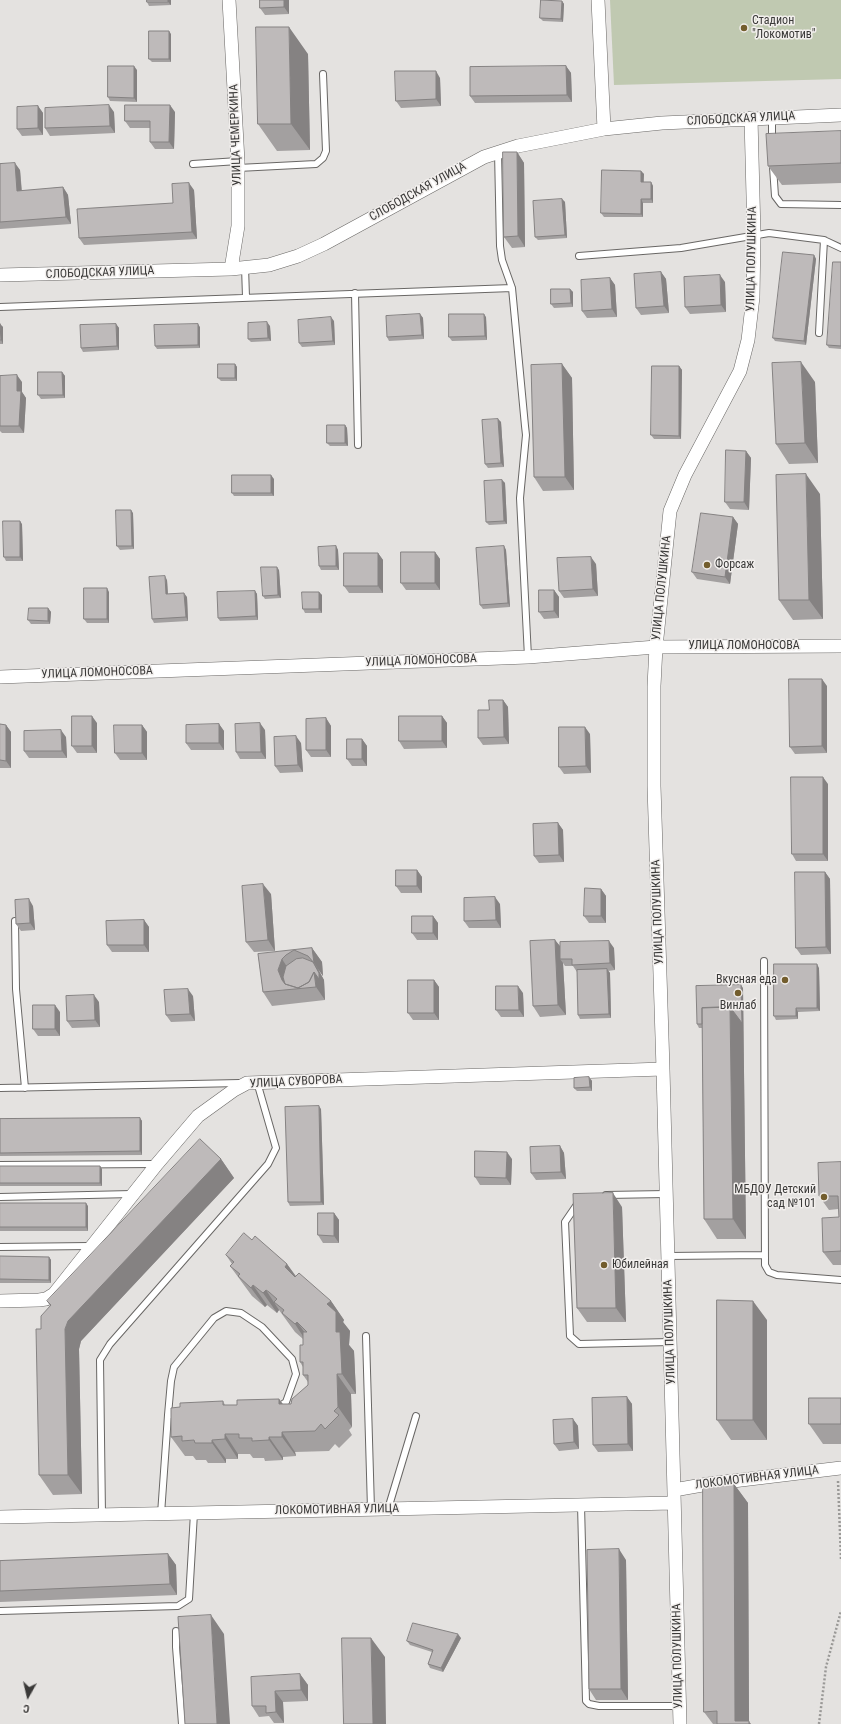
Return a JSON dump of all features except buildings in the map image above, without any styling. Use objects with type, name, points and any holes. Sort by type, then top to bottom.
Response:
[{"type":"street","name":"УЛИЦА ЧЕМЕРКИНА","points":[[229,0],[238,165],[238,226],[231,269]]},
{"type":"street","points":[[598,0],[604,129]]},
{"type":"street","name":"СЛОБОДСКАЯ УЛИЦА","points":[[0,275],[231,269],[269,264],[298,256],[324,244],[484,157],[518,146],[604,129],[662,123],[841,115]]},
{"type":"street","name":"УЛИЦА ПОЛУШКИНА","points":[[680,1724],[664,1069],[654,786],[654,686],[656,646],[670,511],[685,475],[740,371],[744,358],[753,297],[754,235],[751,118]]},
{"type":"street","name":"УЛИЦА ЛОМОНОСОВА","points":[[0,677],[528,656],[656,646],[841,646]]},
{"type":"street","name":"УЛИЦА СУВОРОВА","points":[[0,1301],[46,1299],[54,1294],[157,1164],[198,1116],[234,1090],[252,1082],[664,1069]]},
{"type":"street","name":"ЛОКОМОТИВНАЯ УЛИЦА","points":[[0,1517],[581,1505],[674,1496],[708,1484],[839,1468]]},
{"type":"lane","points":[[193,164],[316,164],[323,158],[326,151],[323,74]]},
{"type":"lane","points":[[772,118],[773,147]]},
{"type":"lane","points":[[498,152],[500,246],[502,260],[512,288],[526,435],[520,498],[528,656]]},
{"type":"lane","points":[[773,162],[775,196],[781,204],[841,204]]},
{"type":"lane","points":[[580,256],[681,248],[769,233],[824,240],[841,248]]},
{"type":"lane","points":[[819,334],[824,240]]},
{"type":"lane","points":[[246,267],[246,297]]},
{"type":"lane","points":[[0,307],[512,288]]},
{"type":"lane","points":[[355,294],[358,445]]},
{"type":"lane","points":[[15,921],[16,989],[25,1088]]},
{"type":"lane","points":[[764,961],[765,1265],[769,1272],[777,1275],[841,1280]]},
{"type":"lane","points":[[0,1088],[252,1082],[276,1148],[274,1155],[263,1170],[110,1344],[100,1360],[102,1515]]},
{"type":"lane","points":[[0,1165],[157,1164]]},
{"type":"lane","points":[[0,1197],[133,1194]]},
{"type":"lane","points":[[597,1196],[666,1194]]},
{"type":"lane","points":[[585,1198],[580,1200],[565,1222],[570,1336],[579,1344],[671,1342]]},
{"type":"lane","points":[[0,1247],[92,1246]]},
{"type":"lane","points":[[668,1256],[764,1255]]},
{"type":"lane","points":[[161,1514],[171,1381],[174,1367],[214,1318],[226,1311],[241,1313],[262,1327],[292,1359],[296,1374],[286,1402],[274,1410],[266,1410]]},
{"type":"lane","points":[[366,1336],[371,1509]]},
{"type":"lane","points":[[168,1415],[183,1414]]},
{"type":"lane","points":[[388,1509],[416,1416]]},
{"type":"lane","points":[[581,1505],[586,1700],[589,1704],[599,1706],[679,1706]]},
{"type":"lane","points":[[0,1611],[178,1606],[189,1599],[194,1513]]},
{"type":"lane","points":[[176,1631],[182,1724]]},
{"type":"path","points":[[839,1468],[841,1559]]},
{"type":"path","points":[[819,1724],[826,1667],[841,1611]]},
{"type":"green space","points":[[610,0],[841,0],[841,79],[614,85]]},
{"type":"place","name":"Стадион \"Локомотив\"","points":[[744,28]]},
{"type":"place","name":"Форсаж","points":[[707,565]]},
{"type":"place","name":"Вкусная еда","points":[[785,980]]},
{"type":"place","name":"Винлаб","points":[[738,993]]},
{"type":"place","name":"МБДОУ Детский сад №101","points":[[824,1197]]},
{"type":"place","name":"Юбилейная","points":[[604,1265]]}]
